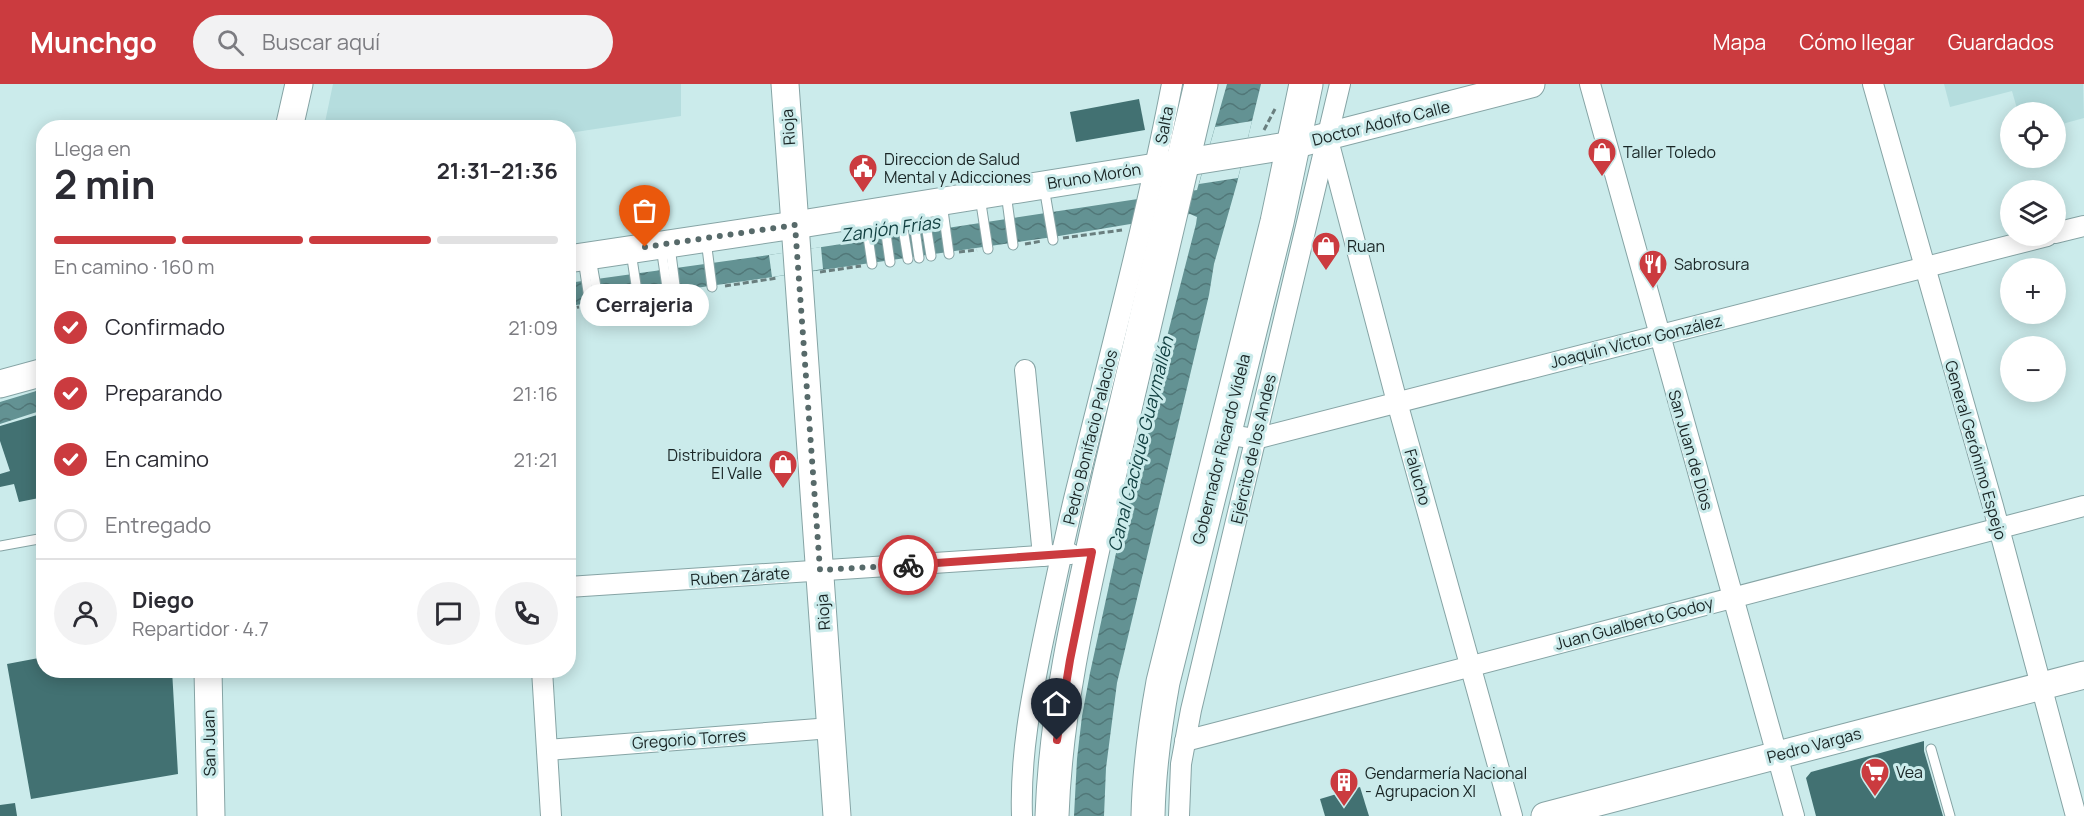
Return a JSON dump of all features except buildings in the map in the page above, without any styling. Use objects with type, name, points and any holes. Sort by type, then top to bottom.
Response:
[{"type":"highway","points":[[1052,816],[1057,740],[1063,699],[1065,554],[1155,212],[1204,159],[1201,84]]},
{"type":"highway","name":"Gobernador Ricardo Videla","points":[[1148,816],[1148,787],[1162,682],[1240,436],[1277,222],[1306,84]]},
{"type":"street","points":[[291,120],[299,84]]},
{"type":"street","name":"Rioja","points":[[785,84],[837,816]]},
{"type":"street","name":"Salta","points":[[1172,84],[1204,159]]},
{"type":"street","name":"Ejército de los Andes","points":[[1179,816],[1179,787],[1185,741],[1240,436],[1327,137],[1340,84]]},
{"type":"street","name":"Doctor Adolfo Calle","points":[[1204,159],[1293,145],[1531,84]]},
{"type":"street","name":"San Juan de Dios","points":[[1590,84],[1794,816]]},
{"type":"street","name":"General Gerónimo Espejo","points":[[1873,84],[1998,528],[2076,816]]},
{"type":"street","name":"Falucho","points":[[1327,137],[1397,402],[1512,816]]},
{"type":"street","name":"Bruno Morón","points":[[585,266],[707,251],[798,256],[897,215],[993,193],[1204,159]]},
{"type":"street","points":[[2066,230],[2084,226]]},
{"type":"street","name":"Joaquín Víctor González","points":[[1240,436],[1397,402],[2008,246]]},
{"type":"street","points":[[1022,816],[1021,791],[1025,738],[1065,554],[1025,370]]},
{"type":"street","points":[[0,384],[36,374]]},
{"type":"street","name":"Juan Gualberto Godoy","points":[[1185,741],[2084,506]]},
{"type":"street","name":"Ruben Zárate","points":[[576,586],[1065,554]]},
{"type":"street","name":"Pedro Vargas","points":[[1545,816],[2084,675]]},
{"type":"street","name":"San Juan","points":[[208,678],[211,816]]},
{"type":"street","points":[[542,678],[552,816]]},
{"type":"street","name":"Gregorio Torres","points":[[547,750],[831,728]]},
{"type":"lane","points":[[1044,184],[1053,238]]},
{"type":"lane","points":[[993,193],[1010,219],[1013,244]]},
{"type":"lane","points":[[988,247],[984,222],[993,193]]},
{"type":"lane","points":[[897,215],[945,228],[949,252]]},
{"type":"lane","points":[[897,215],[927,231],[931,255]]},
{"type":"lane","points":[[897,215],[915,233],[918,256]]},
{"type":"lane","points":[[897,215],[904,234],[908,258]]},
{"type":"lane","points":[[890,260],[897,215]]},
{"type":"lane","points":[[872,263],[897,215]]},
{"type":"lane","points":[[707,251],[712,286]]},
{"type":"lane","points":[[667,257],[672,292]]},
{"type":"lane","points":[[632,262],[638,297]]},
{"type":"lane","points":[[585,266],[594,303]]},
{"type":"lane","points":[[0,546],[36,539]]},
{"type":"lane","points":[[1931,749],[1950,816]]},
{"type":"path","points":[[1013,244],[1053,238],[1155,212]]},
{"type":"path","points":[[949,252],[988,247]]},
{"type":"path","points":[[672,292],[712,286],[798,256],[872,263]]},
{"type":"path","points":[[576,307],[638,297]]},
{"type":"shaded area","points":[[333,84],[681,84],[681,116],[576,132],[576,120],[325,120]]},
{"type":"shaded area","points":[[1944,84],[2083,84],[2084,118],[2066,123],[2066,102],[2015,102],[2012,91],[1950,107]]},
{"type":"water","name":"Canal Cacique Guaymallén","points":[[1227,84],[1261,84],[1214,264],[1209,295],[1117,683],[1106,768],[1104,816],[1074,816],[1077,759],[1090,673],[1141,438],[1197,217],[1190,214],[1053,237],[576,305],[576,282],[1197,190]]},
{"type":"water","points":[[36,391],[36,412],[0,424],[0,402]]},
{"type":"pier","points":[[1252,121],[1238,178],[1199,184],[1215,127]]},
{"type":"pier","points":[[821,247],[823,269],[772,277],[769,255]]},
{"type":"way so far","points":[[645,247],[795,225],[820,570],[908,565]]},
{"type":"place","name":"Taller Toledo","points":[[1602,178]]},
{"type":"place","name":"Direccion de Salud Mental y Adicciones","points":[[863,194]]},
{"type":"place","name":"Cerrajeria","points":[[645,247]]},
{"type":"place","name":"Ruan","points":[[1326,272]]},
{"type":"place","name":"Sabrosura","points":[[1653,290]]},
{"type":"place","name":"Distribuidora El Valle","points":[[783,490]]},
{"type":"place","name":"Vea","points":[[1875,798]]},
{"type":"place","name":"Gendarmería Nacional - Agrupacion XI","points":[[1344,808]]},
{"type":"route","points":[[908,565],[1092,552],[1070,660],[1057,740]]},
{"type":"water label","name":"Zanjón Frías","points":[[890,228]]}]
